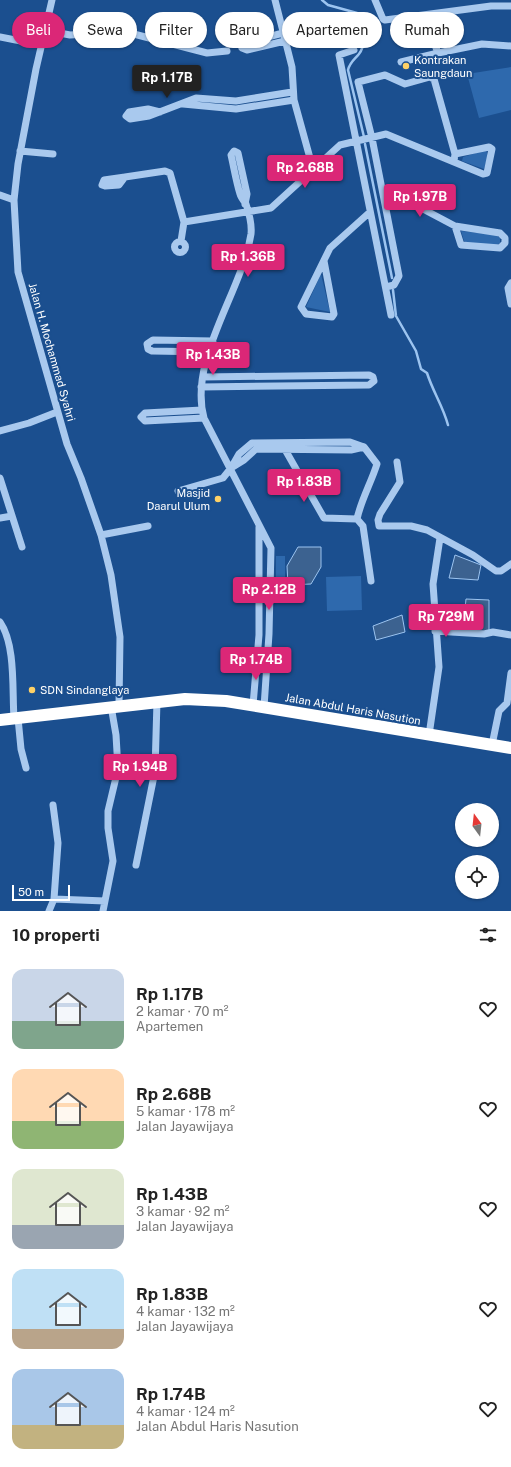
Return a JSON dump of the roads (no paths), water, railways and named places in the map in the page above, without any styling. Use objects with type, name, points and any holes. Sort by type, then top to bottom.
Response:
[{"type":"highway","name":"Jalan Abdul Haris Nasution","points":[[0,720],[185,699],[226,701],[511,748]]},
{"type":"street","name":"Jalan H. Mochammad Syahri","points":[[49,12],[52,0]]},
{"type":"street","points":[[274,0],[282,29]]},
{"type":"street","points":[[375,0],[383,18],[385,20],[390,20]]},
{"type":"street","points":[[453,12],[491,6],[511,6]]},
{"type":"street","points":[[65,34],[126,32],[207,53],[226,51]]},
{"type":"street","points":[[282,33],[245,42],[242,48],[247,50],[282,42]]},
{"type":"street","points":[[0,37],[12,39]]},
{"type":"street","points":[[401,62],[482,44],[511,46]]},
{"type":"street","name":"Jalan H. Mochammad Syahri","points":[[40,48],[20,151],[14,200],[18,272],[67,444],[81,478],[101,535],[111,575],[120,637],[115,706],[118,769],[108,811],[108,828],[113,861],[103,911]]},
{"type":"street","points":[[287,48],[292,67],[292,92],[313,170]]},
{"type":"street","points":[[437,48],[438,53]]},
{"type":"street","points":[[354,50],[339,55],[391,315]]},
{"type":"street","points":[[386,287],[394,285],[399,276],[372,138],[358,82],[385,75],[406,84],[430,77],[434,79],[455,158]]},
{"type":"street","points":[[160,112],[181,104],[196,101],[236,101],[292,92]]},
{"type":"street","points":[[196,101],[236,109],[294,100]]},
{"type":"street","points":[[236,101],[236,109]]},
{"type":"street","points":[[184,222],[271,208],[340,145],[356,141],[386,134],[455,158],[486,174],[492,149],[489,147],[455,158]]},
{"type":"street","points":[[20,151],[53,154]]},
{"type":"street","points":[[245,204],[247,194],[246,188],[238,153],[234,151],[231,155],[240,196],[248,212],[251,224],[251,233],[246,256],[213,341],[203,377],[200,400],[204,418],[271,548],[268,656],[258,706]]},
{"type":"street","points":[[125,177],[164,171],[170,173],[184,222],[181,241]]},
{"type":"street","points":[[0,195],[14,200]]},
{"type":"street","points":[[385,204],[406,200],[455,226],[495,231],[503,235],[506,242],[500,248],[461,245],[455,226]]},
{"type":"street","points":[[324,261],[334,314],[332,317],[306,314],[302,307],[330,248],[370,212]]},
{"type":"street","points":[[511,283],[508,288],[511,304]]},
{"type":"street","points":[[210,352],[152,351],[148,349],[147,344],[153,340],[213,341]]},
{"type":"street","points":[[202,387],[369,385],[373,383],[374,379],[369,375],[203,377]]},
{"type":"street","points":[[287,376],[288,386]]},
{"type":"street","points":[[202,410],[145,413],[141,417],[145,421],[204,418]]},
{"type":"street","points":[[0,431],[29,423],[57,412]]},
{"type":"street","points":[[281,442],[284,450],[324,518],[356,519],[363,526],[370,581]]},
{"type":"street","points":[[178,491],[223,478],[239,454],[252,443],[350,442],[364,447],[376,464],[371,483],[360,504],[356,519]]},
{"type":"street","points":[[230,468],[244,460],[256,450],[351,450],[364,447]]},
{"type":"street","points":[[397,462],[400,482],[380,514],[378,520],[380,526],[411,526],[427,530],[473,555],[496,571],[501,571],[511,564]]},
{"type":"street","points":[[0,478],[22,547]]},
{"type":"street","points":[[0,518],[12,516]]},
{"type":"street","points":[[258,706],[257,656],[259,635],[259,524]]},
{"type":"street","points":[[101,535],[148,526]]},
{"type":"street","points":[[429,735],[439,667],[433,584],[440,538]]},
{"type":"street","points":[[0,622],[7,634],[10,650],[16,718],[26,768]]},
{"type":"street","points":[[436,631],[484,634],[493,632],[511,635]]},
{"type":"street","points":[[492,745],[499,711],[505,706],[508,699],[511,673]]},
{"type":"street","points":[[136,865],[154,771],[157,702]]},
{"type":"street","points":[[49,911],[54,899],[58,843],[53,805]]},
{"type":"street","points":[[54,899],[105,901]]},
{"type":"waterway","points":[[322,0],[328,5],[357,13],[363,34],[363,45],[362,50],[351,63],[348,70],[364,137]]},
{"type":"waterway","points":[[365,144],[392,278]]},
{"type":"waterway","points":[[393,290],[396,316],[416,351],[421,369],[427,373],[448,425]]},
{"type":"place","name":"Kontrakan Saungdaun","points":[[406,66]]},
{"type":"place","name":"Masjid Daarul Ulum","points":[[218,499]]},
{"type":"place","name":"SDN Sindanglaya","points":[[32,690]]}]
